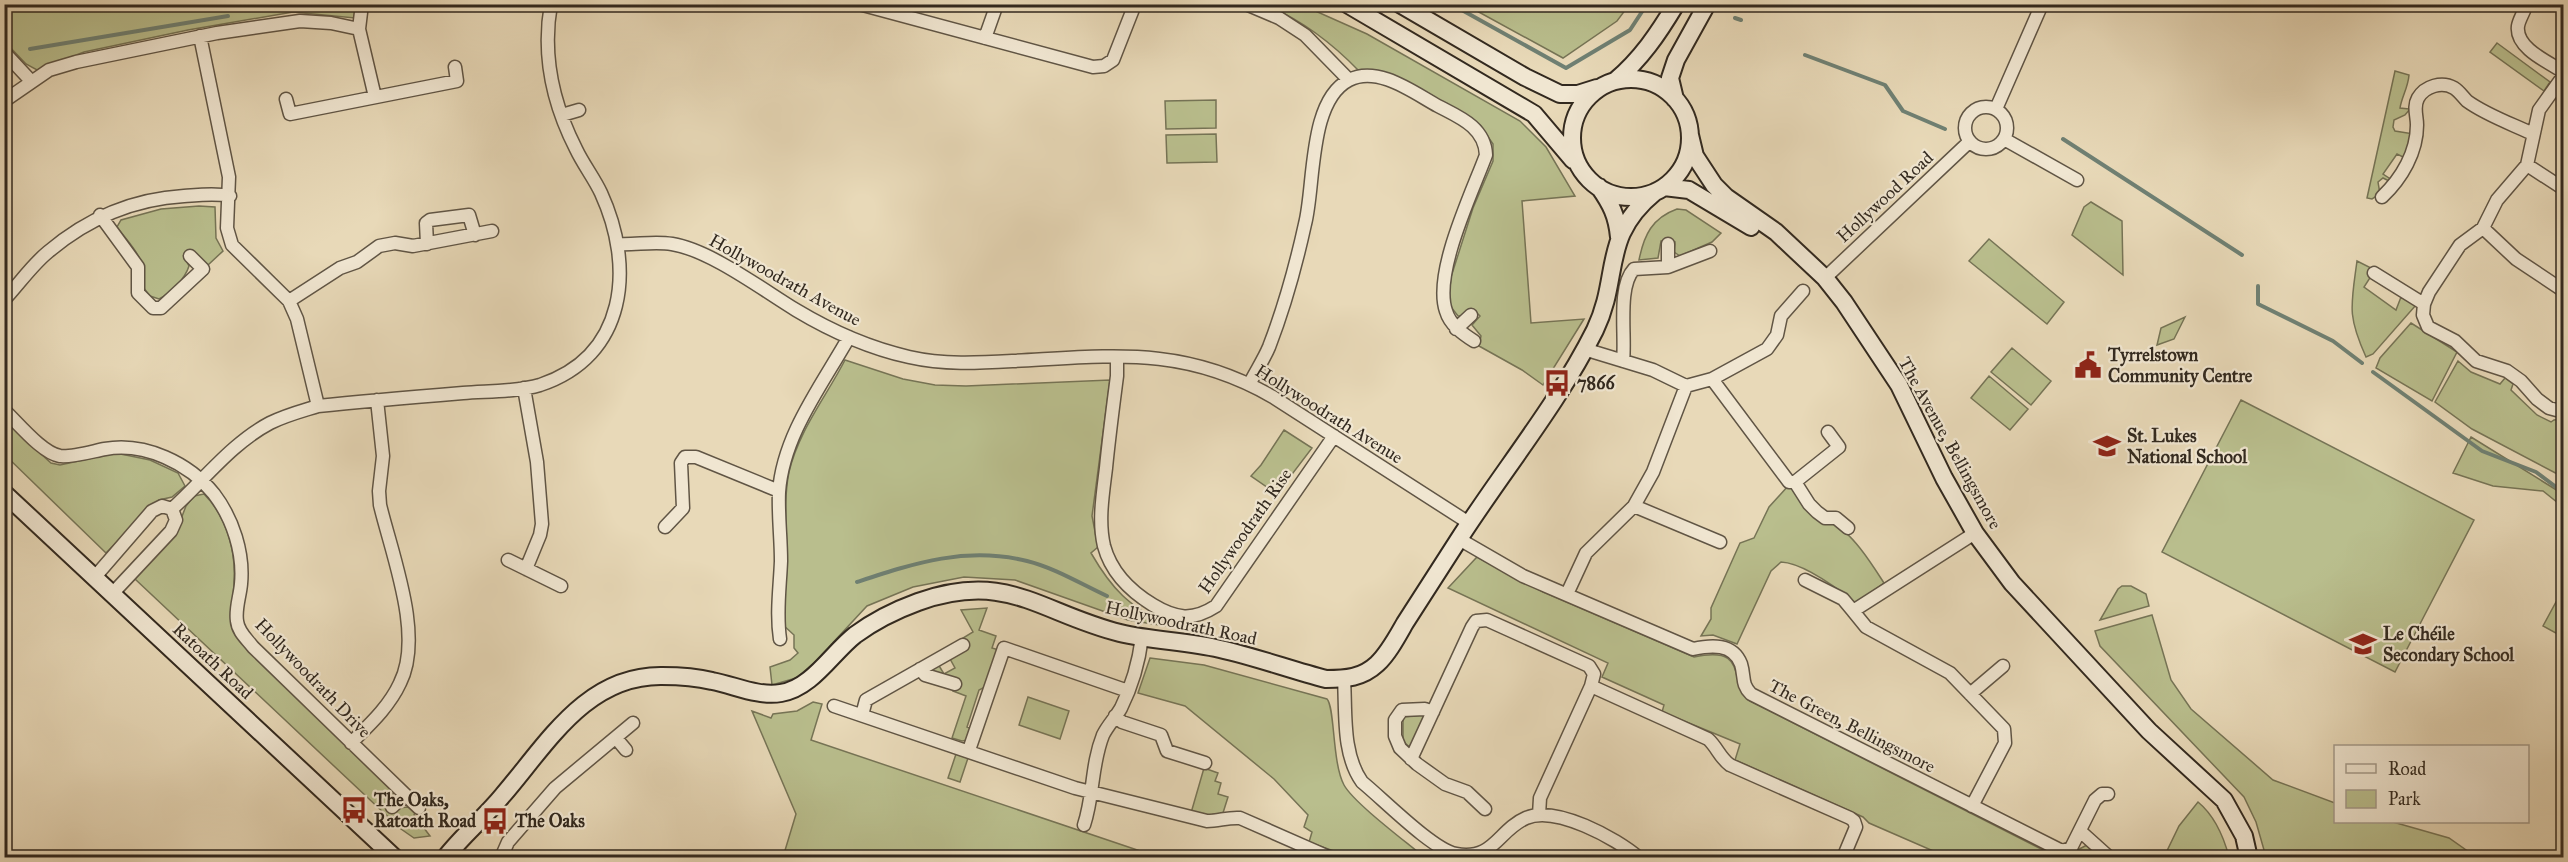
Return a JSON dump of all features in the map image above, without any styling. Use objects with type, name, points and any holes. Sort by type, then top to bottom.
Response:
[{"type":"main road","points":[[1347,4],[1534,114],[1554,134],[1579,168],[1599,187],[1607,192],[1626,197],[1660,190],[1678,173],[1687,155],[1690,135],[1685,116],[1675,99],[1670,78],[1676,60],[1707,4]]},
{"type":"main road","points":[[1400,4],[1525,77],[1560,94],[1578,94],[1630,79],[1647,81],[1662,88],[1675,99]]},
{"type":"main road","points":[[1579,168],[1573,150],[1572,132],[1577,114],[1587,98],[1636,62],[1653,41],[1676,4]]},
{"type":"main road","name":"The Avenue, Bellingsmore","points":[[1690,135],[1695,156],[1714,185],[1726,197],[1776,232],[1825,278],[1844,302],[1899,385],[1944,478],[1975,533],[2012,583],[2149,731],[2224,800],[2244,836],[2249,858]]},
{"type":"main road","name":"Hollywoodrath Road","points":[[445,858],[504,794],[565,719],[603,691],[639,678],[660,676],[695,678],[763,693],[780,693],[799,686],[856,635],[886,615],[919,602],[972,591],[992,590],[1015,594],[1095,625],[1142,637],[1219,648],[1326,679],[1344,679],[1368,671],[1379,662],[1469,523],[1556,396],[1601,315],[1619,237],[1618,220],[1614,209],[1599,187]]},
{"type":"main road","name":"The Avenue, Bellingsmore","points":[[1660,190],[1689,190],[1798,254]]},
{"type":"main road","name":"Hollywoodrath Road","points":[[1619,237],[1633,213],[1660,190]]},
{"type":"main road","name":"Ratoath Road","points":[[4,493],[395,858]]},
{"type":"street","points":[[362,4],[359,29],[375,98]]},
{"type":"street","points":[[172,509],[243,441],[269,424],[318,406],[524,388],[562,376],[578,366],[594,351],[608,328],[618,300],[621,270],[618,244],[607,208],[576,149],[562,116],[549,69],[546,45],[551,4]]},
{"type":"street","points":[[859,4],[1093,67],[1104,66],[1113,60],[1136,4]]},
{"type":"street","points":[[985,38],[998,4]]},
{"type":"street","points":[[1246,4],[1279,18],[1305,35],[1349,80]]},
{"type":"street","points":[[1996,109],[2042,4]]},
{"type":"street","points":[[2524,4],[2525,8],[2518,25],[2518,36],[2527,48],[2564,73],[2539,110],[2527,165],[2497,200],[2483,228],[2460,245],[2424,303],[2423,315],[2428,327],[2455,342],[2476,361],[2507,371],[2549,408],[2564,412]]},
{"type":"street","points":[[4,101],[49,70],[76,62],[200,36],[300,21],[332,23],[359,29]]},
{"type":"street","points":[[200,36],[229,177],[227,228],[232,245],[289,301],[297,320],[318,406]]},
{"type":"street","points":[[4,52],[31,81]]},
{"type":"street","points":[[286,99],[290,114],[375,98],[457,81],[454,67]]},
{"type":"street","points":[[1250,383],[1269,347],[1306,222],[1311,168],[1321,122],[1332,97],[1349,80],[1362,76],[1389,79],[1466,121],[1482,136],[1486,145],[1486,154],[1451,248],[1443,287],[1446,312],[1456,329],[1474,341]]},
{"type":"street","points":[[2382,197],[2400,178],[2409,161],[2416,135],[2415,108],[2418,97],[2431,86],[2444,85],[2454,88],[2468,101],[2533,134]]},
{"type":"street","points":[[1982,107],[1996,109],[2005,119],[2007,133],[2004,139],[1988,150],[1974,147],[1969,142],[1964,128],[1969,114],[1982,107]]},
{"type":"street","points":[[562,116],[579,110]]},
{"type":"street","points":[[2004,139],[2077,180]]},
{"type":"street","name":"Hollywood Road","points":[[1825,278],[1969,142]]},
{"type":"street","points":[[2527,165],[2564,189]]},
{"type":"street","points":[[4,300],[47,252],[100,215],[139,202],[174,196],[221,194],[230,196]]},
{"type":"street","points":[[100,215],[138,267],[138,293],[153,308],[160,308],[203,269],[190,256]]},
{"type":"street","points":[[427,244],[426,223],[430,220],[469,215],[475,235]]},
{"type":"street","points":[[2483,228],[2516,259],[2564,291]]},
{"type":"street","points":[[289,301],[340,268],[357,262],[379,246],[395,243],[413,246],[492,231]]},
{"type":"street","name":"Hollywoodrath Avenue","points":[[618,244],[674,244],[698,253],[849,337],[909,357],[940,363],[962,364],[1141,356],[1196,364],[1250,383],[1469,523]]},
{"type":"street","points":[[1668,244],[1668,267]]},
{"type":"street","points":[[1623,361],[1624,295],[1629,275],[1634,269],[1668,267],[1710,251]]},
{"type":"street","points":[[2374,273],[2424,303]]},
{"type":"street","points":[[1584,349],[1653,370],[1686,386],[1712,379],[1767,349],[1778,335],[1781,316],[1803,291]]},
{"type":"street","points":[[1456,329],[1471,315]]},
{"type":"street","points":[[780,639],[777,621],[781,560],[779,490],[789,449],[804,413],[849,337]]},
{"type":"street","name":"Hollywoodrath Rise","points":[[1117,357],[1117,376],[1102,503],[1101,530],[1104,548],[1126,586],[1139,597],[1177,617],[1204,614],[1216,606],[1334,436]]},
{"type":"street","points":[[1712,379],[1789,482],[1795,482],[1839,447],[1828,432]]},
{"type":"street","points":[[1567,594],[1586,553],[1634,506],[1653,472],[1686,386]]},
{"type":"street","points":[[524,388],[537,462],[542,524],[540,535],[526,569]]},
{"type":"street","points":[[351,743],[391,698],[407,665],[410,647],[407,613],[380,505],[379,491],[383,456],[377,400]]},
{"type":"street","name":"Hollywoodrath Drive","points":[[4,410],[49,453],[62,457],[114,447],[158,453],[201,482],[214,494],[231,524],[237,541],[242,580],[236,620],[240,631],[253,647],[419,808]]},
{"type":"street","points":[[665,527],[683,508],[681,463],[685,457],[696,457],[779,490]]},
{"type":"street","points":[[1795,482],[1817,512],[1825,518],[1836,518],[1848,528]]},
{"type":"street","points":[[94,578],[152,511],[162,506],[172,509]]},
{"type":"street","points":[[1634,506],[1720,542]]},
{"type":"street","points":[[112,594],[171,531],[176,520],[172,509]]},
{"type":"street","points":[[1853,611],[1975,533]]},
{"type":"street","name":"The Green, Bellingsmore","points":[[1459,539],[1523,576],[1693,649],[1713,645],[1728,649],[1741,664],[1743,686],[1751,694],[2062,851],[2071,848],[2095,800],[2102,794],[2108,794]]},
{"type":"street","points":[[508,560],[561,586]]},
{"type":"street","points":[[1805,580],[1843,599],[1866,627],[1941,667],[2004,729],[2005,742],[1972,806]]},
{"type":"street","points":[[1411,759],[1472,627],[1482,619],[1589,666],[1594,674],[1591,686],[1540,798],[1539,815]]},
{"type":"street","points":[[1084,825],[1092,802],[1092,772],[1104,734],[1128,690],[1142,637]]},
{"type":"street","points":[[862,715],[866,700],[963,645]]},
{"type":"street","points":[[969,750],[1004,648],[1128,690]]},
{"type":"street","points":[[1970,694],[2003,666]]},
{"type":"street","points":[[921,669],[925,675],[955,684]]},
{"type":"street","points":[[1344,679],[1348,745],[1356,773],[1362,782],[1438,847],[1454,854],[1468,855],[1482,852],[1495,845],[1515,824],[1527,817],[1554,815],[1599,833],[1639,858]]},
{"type":"street","points":[[1591,686],[1708,739],[1715,745],[1724,761],[1730,765],[1854,821],[1856,831],[1844,858]]},
{"type":"street","points":[[834,706],[969,750],[1075,788],[1207,821],[1217,821],[1228,817],[1240,818],[1331,858]]},
{"type":"street","points":[[1433,712],[1425,709],[1402,710],[1397,714],[1395,720],[1397,742],[1411,759],[1445,784],[1467,792],[1485,809]]},
{"type":"street","points":[[1115,716],[1122,722],[1161,735],[1167,751],[1205,763]]},
{"type":"street","points":[[501,858],[508,842],[555,788],[633,723]]},
{"type":"street","points":[[616,738],[626,750]]},
{"type":"street","points":[[392,807],[405,795]]},
{"type":"street","points":[[2080,831],[2110,858]]},
{"type":"green space","points":[[4,5],[357,5],[355,18],[293,12],[188,30],[84,52],[37,70],[26,64],[5,42]]},
{"type":"green space","points":[[1266,5],[1302,5],[1367,34],[1520,121],[1546,147],[1575,196],[1522,201],[1531,323],[1584,319],[1543,385],[1522,370],[1479,346],[1481,336],[1472,325],[1480,316],[1473,309],[1464,316],[1458,316],[1451,307],[1449,297],[1451,277],[1473,208],[1493,161],[1493,144],[1480,125],[1404,81],[1381,71],[1359,71],[1339,51],[1316,34]]},
{"type":"green space","points":[[1466,5],[1629,5],[1617,21],[1563,58]]},
{"type":"green space","points":[[2497,43],[2550,82],[2544,91],[2490,52]]},
{"type":"green space","points":[[2395,71],[2409,75],[2400,108],[2410,109],[2405,115],[2394,120],[2393,127],[2395,131],[2414,134],[2405,158],[2397,154],[2383,174],[2392,180],[2391,182],[2383,178],[2378,182],[2380,194],[2372,199],[2367,198]]},
{"type":"green space","points":[[1216,100],[1216,128],[1166,129],[1165,101]]},
{"type":"green space","points":[[1216,134],[1217,162],[1167,163],[1166,135]]},
{"type":"green space","points":[[2091,202],[2122,221],[2123,275],[2072,235],[2084,207]]},
{"type":"green space","points":[[215,207],[216,238],[223,251],[208,265],[192,250],[185,258],[189,266],[187,271],[177,285],[159,299],[150,296],[143,287],[143,268],[138,254],[117,227],[121,220],[161,209]]},
{"type":"green space","points":[[1677,209],[1686,210],[1721,233],[1712,242],[1680,256],[1674,252],[1675,242],[1661,241],[1658,258],[1639,260],[1647,235],[1655,222]]},
{"type":"green space","points":[[1989,239],[2064,302],[2047,324],[1969,261]]},
{"type":"green space","points":[[2357,261],[2375,270],[2364,287],[2396,310],[2401,297],[2416,305],[2373,354],[2366,357],[2356,331],[2352,310]]},
{"type":"green space","points":[[2185,317],[2174,339],[2157,345],[2161,328]]},
{"type":"green space","points":[[2411,323],[2457,352],[2432,401],[2376,368],[2380,358]]},
{"type":"green space","points":[[2012,348],[2051,381],[2031,405],[1991,372]]},
{"type":"green space","points":[[845,360],[903,379],[935,385],[966,386],[1110,380],[1092,516],[1098,547],[1091,553],[1122,596],[1166,626],[1128,620],[1015,580],[964,577],[913,587],[867,606],[814,663],[796,678],[772,685],[770,667],[790,660],[798,653],[794,648],[794,635],[782,624],[787,560],[786,505],[789,472],[806,428]]},
{"type":"green space","points":[[2458,361],[2471,372],[2500,384],[2505,378],[2513,384],[2511,390],[2537,415],[2551,422],[2563,419],[2563,477],[2472,429],[2435,402]]},
{"type":"green space","points":[[1989,376],[2028,409],[2010,430],[1971,398]]},
{"type":"green space","points":[[2241,400],[2474,520],[2395,672],[2162,552]]},
{"type":"green space","points":[[4,420],[51,463],[60,465],[116,453],[150,460],[178,473],[185,486],[172,497],[159,500],[106,553],[5,455]]},
{"type":"green space","points":[[1284,430],[1312,448],[1277,494],[1251,476]]},
{"type":"green space","points":[[2471,437],[2563,494],[2563,507],[2543,491],[2493,486],[2453,473]]},
{"type":"green space","points":[[1789,485],[1819,521],[1833,524],[1847,534],[1862,550],[1884,583],[1856,603],[1810,571],[1781,562],[1771,571],[1737,644],[1713,635],[1701,636],[1711,619],[1711,608],[1740,543],[1754,538],[1769,507]]},
{"type":"green space","points":[[204,494],[224,523],[231,546],[234,569],[232,628],[393,789],[393,797],[387,804],[398,808],[408,807],[415,813],[414,815],[430,836],[414,838],[401,829],[135,579],[136,574],[179,524],[186,506],[194,496]]},
{"type":"green space","points":[[1477,557],[1543,592],[1694,657],[1723,656],[1734,667],[1743,693],[1750,701],[2055,856],[2068,855],[2087,845],[2102,857],[1947,857],[1735,760],[1740,744],[1662,712],[1664,705],[1602,677],[1608,663],[1448,588]]},
{"type":"green space","points":[[2122,586],[2131,586],[2146,594],[2149,606],[2100,620],[2118,589]]},
{"type":"green space","points":[[2556,602],[2563,606],[2563,637],[2543,626]]},
{"type":"green space","points":[[987,608],[979,630],[996,636],[992,648],[999,650],[987,686],[979,690],[967,727],[972,729],[968,740],[962,741],[952,738],[966,696],[953,691],[956,682],[930,674],[933,666],[938,664],[944,674],[955,668],[949,657],[967,647],[963,638],[973,632],[961,610]]},
{"type":"green space","points":[[2152,615],[2171,680],[2191,709],[2273,780],[2334,803],[2334,823],[2396,823],[2449,838],[2476,857],[2266,857],[2256,822],[2244,797],[2100,646],[2095,631]]},
{"type":"green space","points":[[1150,658],[1204,665],[1327,699],[1330,704],[1337,763],[1344,785],[1369,811],[1424,857],[1350,857],[1309,842],[1312,832],[1304,827],[1308,815],[1274,779],[1185,706],[1138,693]]},
{"type":"green space","points":[[1028,697],[1069,711],[1060,739],[1019,725]]},
{"type":"green space","points":[[813,702],[822,704],[811,740],[1158,857],[783,857],[796,814],[752,711],[771,718],[773,714],[797,711]]},
{"type":"green space","points":[[1422,715],[1425,717],[1412,746],[1408,746],[1403,741],[1403,717]]},
{"type":"green space","points":[[956,754],[968,758],[960,782],[948,778]]},
{"type":"green space","points":[[1204,768],[1218,773],[1215,781],[1221,783],[1218,794],[1228,797],[1222,816],[1213,814],[1211,818],[1191,813]]},
{"type":"green space","points":[[2198,802],[2218,828],[2229,857],[2164,857],[2179,826]]},
{"type":"waterway","points":[[1451,4],[1566,68],[1630,30],[1647,4]]},
{"type":"waterway","points":[[30,49],[228,16]]},
{"type":"waterway","points":[[1735,18],[1741,20]]},
{"type":"waterway","points":[[1805,55],[1885,85],[1903,111],[1945,129]]},
{"type":"waterway","points":[[2063,139],[2242,255]]},
{"type":"waterway","points":[[2258,286],[2258,304],[2333,341],[2362,363]]},
{"type":"waterway","points":[[2373,372],[2482,451],[2536,472],[2564,493]]},
{"type":"waterway","points":[[857,582],[920,563],[983,555],[1037,564],[1107,596]]},
{"type":"place","name":"Tyrrelstown Community Centre","points":[[2088,365]]},
{"type":"place","name":"7866","points":[[1557,383]]},
{"type":"place","name":"St. Lukes National School","points":[[2107,446]]},
{"type":"place","name":"Le Chéile Secondary School","points":[[2363,644]]},
{"type":"place","name":"The Oaks, Ratoath Road","points":[[354,810]]},
{"type":"place","name":"The Oaks","points":[[495,821]]}]
